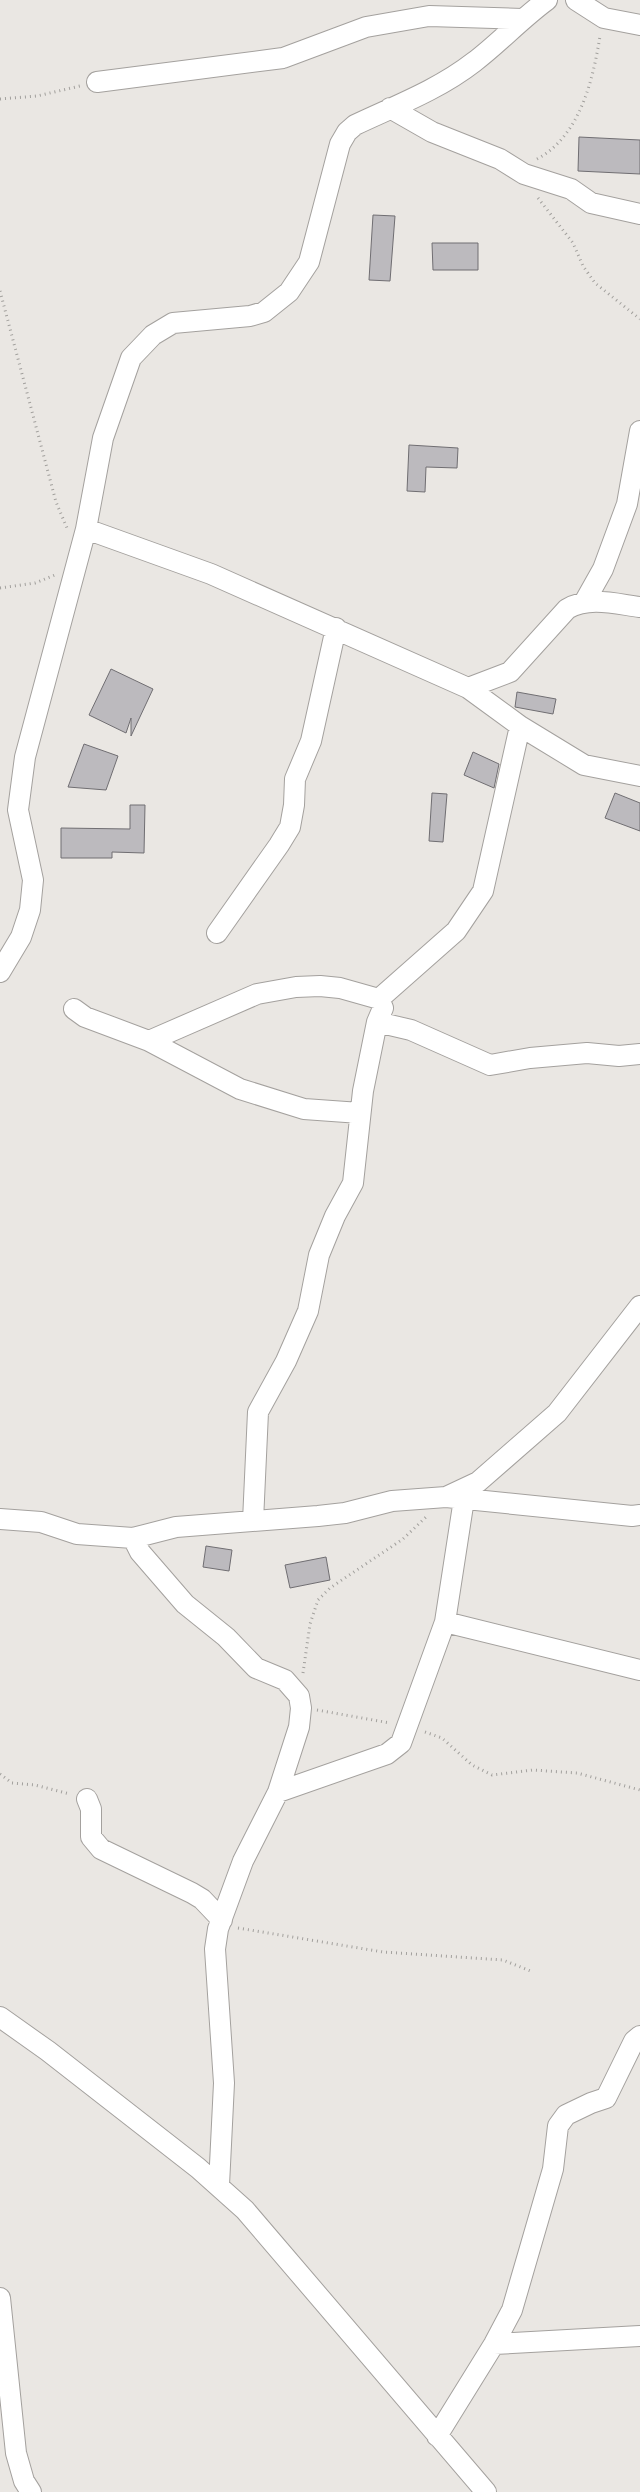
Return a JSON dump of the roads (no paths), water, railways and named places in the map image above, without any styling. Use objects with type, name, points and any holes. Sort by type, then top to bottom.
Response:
[{"type":"street","points":[[0,972],[21,937],[30,910],[33,880],[18,810],[25,757],[86,529],[103,438],[131,358],[153,335],[173,323],[250,316],[264,312],[289,292],[309,262],[340,144],[347,132],[355,125],[436,87],[473,63],[522,19],[547,0]]},
{"type":"street","points":[[576,0],[604,18],[640,25]]},
{"type":"street","points":[[97,82],[283,58],[366,27],[429,16],[522,19]]},
{"type":"street","points":[[390,108],[432,132],[491,154],[520,171],[570,189],[591,203],[640,214]]},
{"type":"street","points":[[585,601],[603,568],[627,504],[640,431]]},
{"type":"street","points":[[86,529],[211,574],[468,688],[520,726],[584,764],[639,775]]},
{"type":"street","points":[[468,688],[510,672],[567,609],[585,601],[640,607]]},
{"type":"street","points":[[217,933],[290,827],[294,810],[295,779],[311,741],[336,628]]},
{"type":"street","points":[[379,998],[456,932],[483,891],[520,726]]},
{"type":"street","points":[[149,1041],[257,994],[296,987],[320,986],[340,988],[379,998]]},
{"type":"street","points":[[254,1521],[258,1412],[286,1361],[308,1311],[319,1255],[334,1216],[354,1183],[360,1113],[377,1022],[383,1008],[379,998]]},
{"type":"street","points":[[74,1009],[85,1017],[149,1041],[240,1089],[304,1109],[360,1113]]},
{"type":"street","points":[[377,1022],[411,1030],[490,1065],[530,1058],[586,1053],[619,1056],[640,1054]]},
{"type":"street","points":[[455,1498],[478,1482],[542,1428],[566,1403],[640,1306]]},
{"type":"street","points":[[278,1792],[387,1754],[400,1743],[408,1726],[445,1622],[455,1498]]},
{"type":"street","points":[[0,1518],[41,1522],[77,1534],[134,1538],[176,1527],[345,1513],[392,1501],[455,1498],[632,1516],[640,1514]]},
{"type":"street","points":[[134,1538],[140,1552],[185,1604],[226,1637],[256,1668],[285,1680],[300,1702],[298,1727],[278,1792],[243,1861],[218,1929],[215,1949],[224,2083],[220,2185]]},
{"type":"street","points":[[445,1622],[640,1670]]},
{"type":"street","points":[[87,1799],[91,1809],[91,1837],[101,1849],[192,1893],[202,1899],[222,1920]]},
{"type":"street","points":[[0,2017],[48,2051],[220,2185],[245,2210],[486,2492]]},
{"type":"street","points":[[437,2436],[494,2344],[512,2310],[553,2169],[558,2126],[566,2116],[591,2103],[606,2098],[634,2041],[640,2036]]},
{"type":"street","points":[[0,2298],[16,2453],[24,2481],[30,2492]]},
{"type":"street","points":[[494,2344],[640,2336]]},
{"type":"street","points":[[463,2492],[469,2471]]}]
